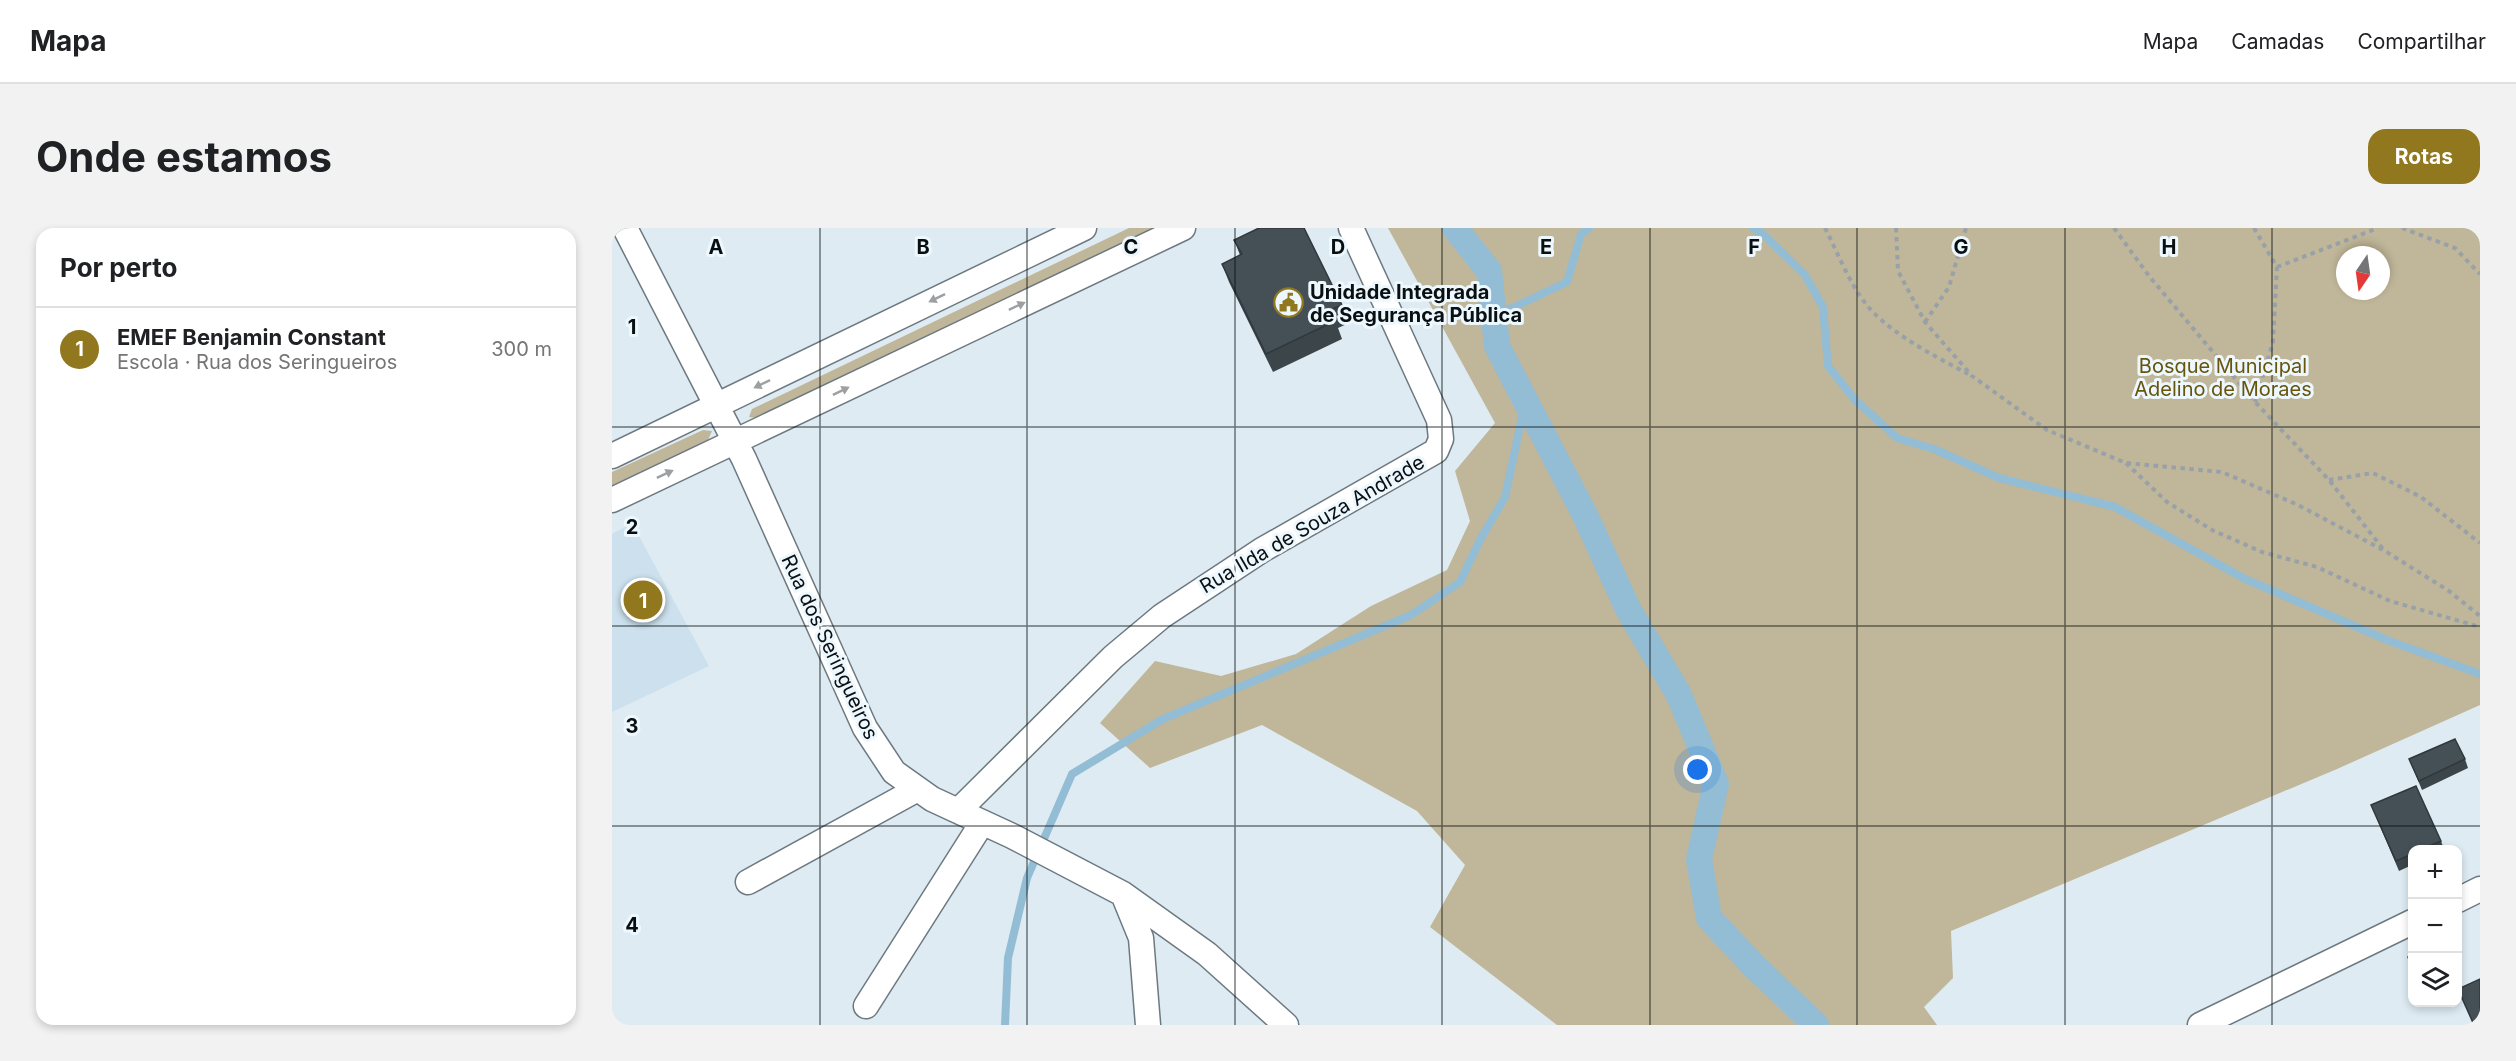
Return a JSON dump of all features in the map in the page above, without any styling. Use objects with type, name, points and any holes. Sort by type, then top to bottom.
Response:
[{"type":"street","name":"Rua dos Seringueiros","points":[[625,228],[717,406],[866,728],[894,772],[916,790],[1065,862],[1123,894],[1207,954],[1286,1025]]},
{"type":"street","points":[[612,456],[1084,228]]},
{"type":"street","points":[[612,500],[1184,228]]},
{"type":"street","name":"Rua Ilda de Souza Andrade","points":[[958,811],[1113,657],[1162,616],[1262,550],[1436,451],[1441,439],[1439,420],[1351,228]]},
{"type":"street","points":[[748,882],[916,790]]},
{"type":"street","points":[[866,1006],[982,823]]},
{"type":"street","points":[[2459,899],[2480,889]]},
{"type":"street","points":[[1123,894],[1141,938],[1148,1025]]},
{"type":"street","points":[[2200,1025],[2408,924]]},
{"type":"path","points":[[1825,228],[1854,286],[1876,315],[1913,343],[1972,375],[2047,429],[2126,463],[2222,472],[2298,505],[2385,551],[2449,591],[2480,616]]},
{"type":"path","points":[[1896,228],[1898,271],[1925,322],[1972,375]]},
{"type":"path","points":[[1925,322],[1949,287],[1966,228]]},
{"type":"path","points":[[2114,228],[2149,276],[2255,402],[2329,480],[2385,551]]},
{"type":"path","points":[[2254,228],[2277,267],[2273,342],[2255,402]]},
{"type":"path","points":[[2277,267],[2378,228]]},
{"type":"path","points":[[2402,228],[2455,248],[2480,274]]},
{"type":"path","points":[[2126,463],[2167,502],[2212,530],[2262,552],[2318,567],[2390,601],[2480,627]]},
{"type":"path","points":[[2329,480],[2373,473],[2421,497],[2480,543]]},
{"type":"shaded area","points":[[632,523],[709,666],[612,712],[612,534]]},
{"type":"green space","points":[[1129,228],[1155,228],[757,418],[749,417],[752,409]]},
{"type":"green space","name":"Bosque Municipal Adelino de Moraes","points":[[1388,228],[2480,228],[2480,705],[2337,769],[1951,931],[1953,978],[1924,1007],[1937,1025],[1557,1025],[1430,927],[1465,865],[1417,811],[1262,725],[1150,768],[1100,723],[1155,661],[1221,676],[1296,654],[1371,606],[1447,570],[1470,521],[1455,471],[1495,423]]},
{"type":"green space","points":[[703,430],[712,431],[708,440],[612,485],[612,472]]},
{"type":"building","name":"Unidade Integrada de Segurança Pública","points":[[1259,228],[1304,228],[1342,305],[1330,310],[1335,321],[1266,354],[1222,264],[1242,254],[1234,240]]},
{"type":"building","points":[[2455,739],[2465,759],[2419,781],[2409,759]]},
{"type":"building","points":[[2416,786],[2441,841],[2432,845],[2408,845],[2408,856],[2396,861],[2371,805]]},
{"type":"building","points":[[2480,979],[2480,1025],[2474,1025],[2462,998],[2462,987]]},
{"type":"waterway","points":[[1455,228],[1489,271],[1497,346],[1586,517],[1628,609],[1679,695],[1716,784],[1699,859],[1709,918],[1754,966],[1816,1025]]},
{"type":"waterway","points":[[1493,306],[1506,311],[1567,282],[1581,234],[1589,228]]},
{"type":"waterway","points":[[1753,228],[1762,233],[1805,275],[1823,307],[1828,366],[1855,400],[1897,438],[1934,449],[1999,478],[2115,507],[2245,579],[2387,640],[2480,674]]},
{"type":"waterway","points":[[1005,1025],[1008,958],[1027,878],[1072,774],[1163,719],[1411,615],[1460,582],[1480,540],[1505,497],[1526,398]]},
{"type":"place","name":"Unidade Integrada de Segurança Pública","points":[[1289,303]]},
{"type":"place","name":"EMEF Benjamin Constant","points":[[643,600]]}]
